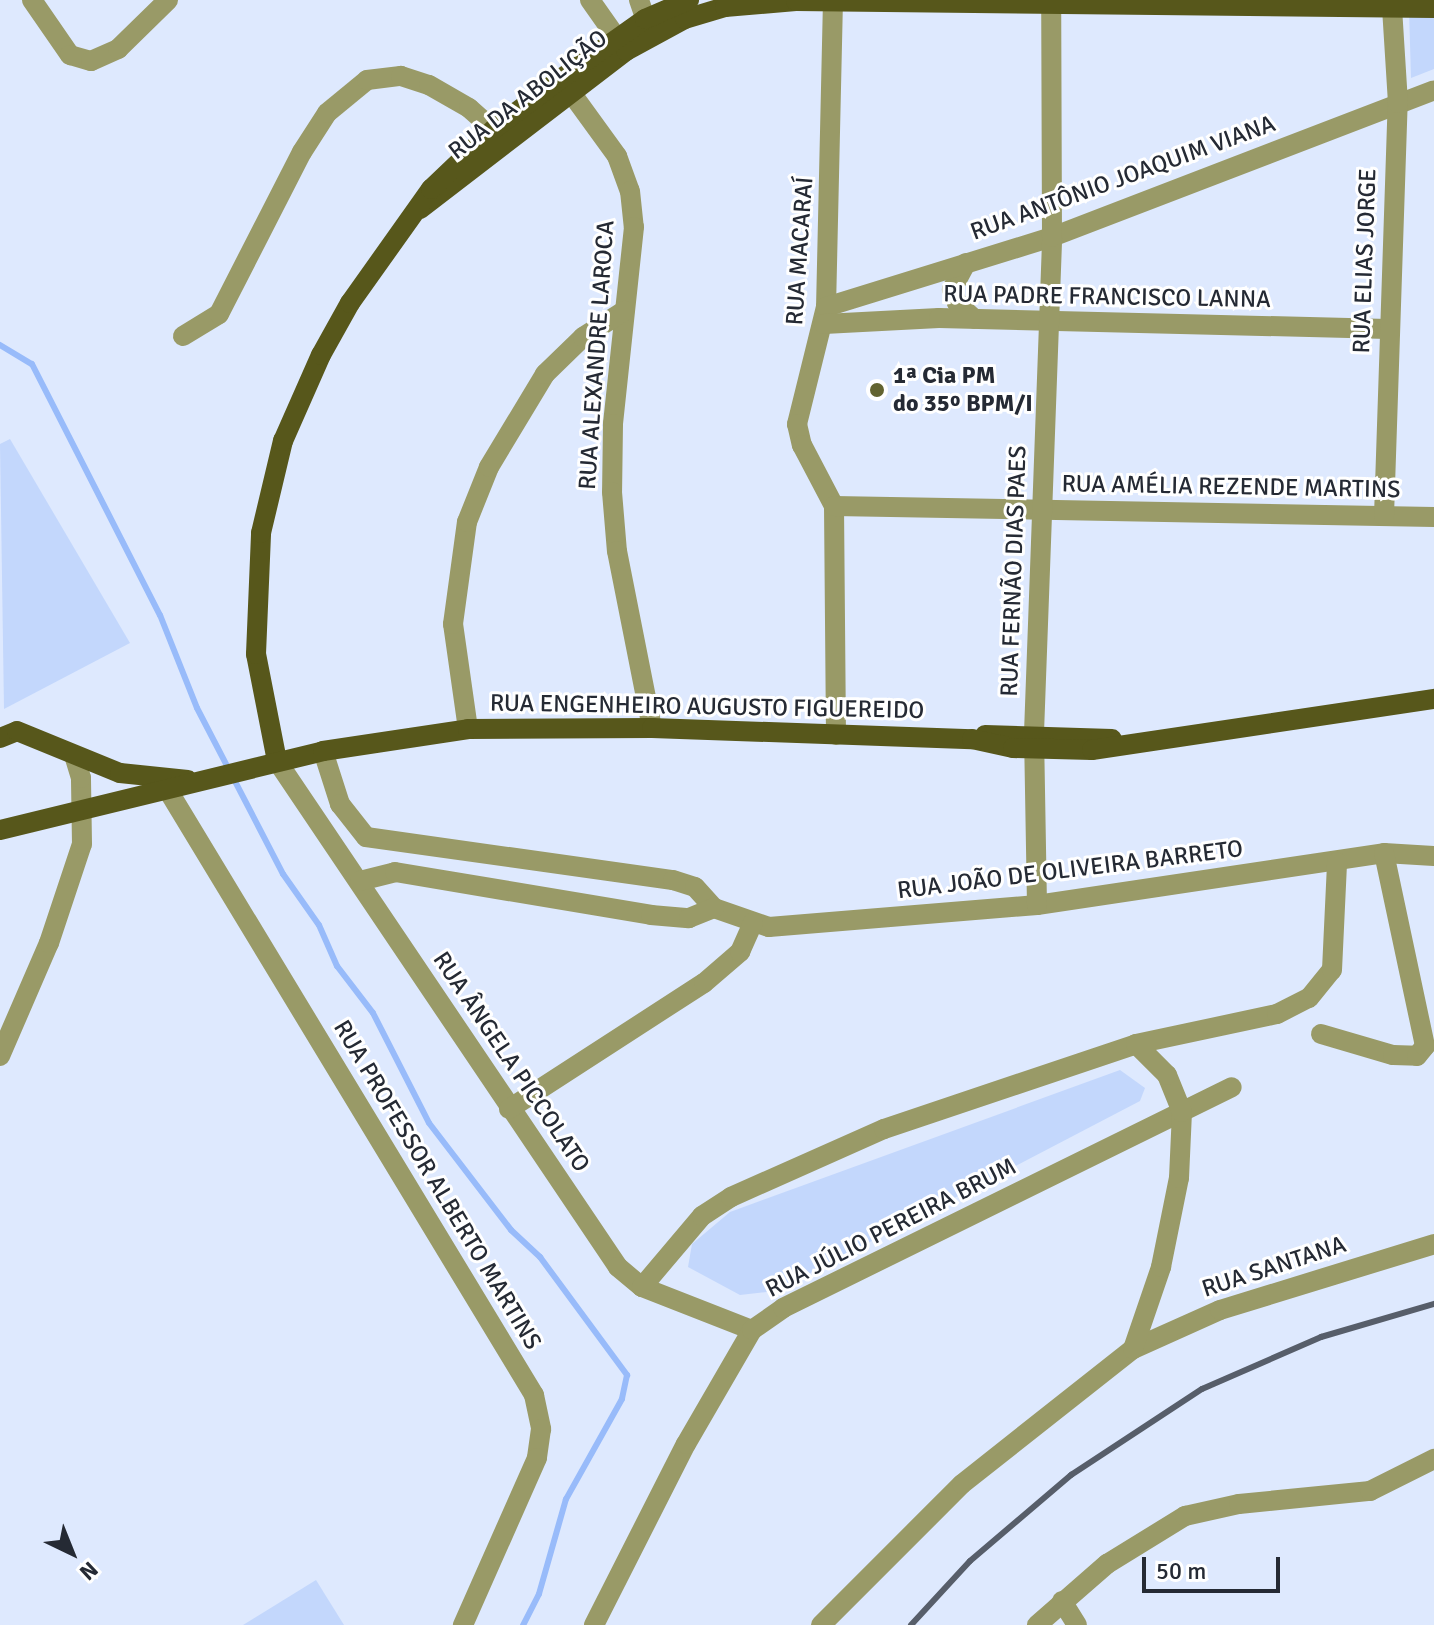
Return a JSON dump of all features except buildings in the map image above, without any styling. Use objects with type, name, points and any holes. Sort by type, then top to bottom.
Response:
[{"type":"main road","name":"RUA DA ABOLIÇÃO","points":[[501,135],[572,94],[645,18],[689,0]]},
{"type":"main road","name":"RUA DA ABOLIÇÃO","points":[[645,18],[725,7],[833,0],[1434,8]]},
{"type":"main road","name":"RUA DA ABOLIÇÃO","points":[[277,761],[267,728],[256,639],[261,533],[271,482],[321,355],[389,245],[420,209],[431,189],[622,44]]},
{"type":"main road","name":"RUA ENGENHEIRO AUGUSTO FIGUEREIDO","points":[[202,780],[323,751],[468,729],[652,728],[1034,741],[1092,750],[1205,736],[1434,699]]},
{"type":"main road","points":[[6,731],[120,773],[202,780]]},
{"type":"main road","points":[[0,830],[169,792],[202,780]]},
{"type":"street","points":[[32,0],[70,55],[91,61],[118,49],[163,4]]},
{"type":"street","points":[[590,0],[622,44]]},
{"type":"street","name":"RUA MACARAÍ","points":[[833,0],[825,315],[799,401],[797,424],[802,445],[834,506],[836,735]]},
{"type":"street","name":"RUA FERNÃO DIAS PAES","points":[[1037,905],[1034,741],[1052,237],[1051,3]]},
{"type":"street","name":"RUA ELIAS JORGE","points":[[1384,516],[1398,103],[1392,8]]},
{"type":"street","points":[[183,336],[219,314],[302,152],[346,93],[367,80],[401,76],[429,85],[501,135]]},
{"type":"street","name":"RUA ANTÔNIO JOAQUIM VIANA","points":[[825,315],[966,263],[1052,237],[1434,90]]},
{"type":"street","name":"RUA ALEXANDRE LAROCA","points":[[572,94],[617,156],[630,191],[634,227],[624,311],[612,492],[617,551],[652,728]]},
{"type":"street","points":[[966,263],[952,289],[957,303],[974,319]]},
{"type":"street","points":[[468,729],[453,624],[467,522],[502,442],[545,374],[583,337],[624,311]]},
{"type":"street","name":"RUA PADRE FRANCISCO LANNA","points":[[825,315],[1048,323],[1388,329]]},
{"type":"street","name":"RUA AMÉLIA REZENDE MARTINS","points":[[834,506],[1434,517]]},
{"type":"street","points":[[323,751],[340,804],[366,837]]},
{"type":"street","points":[[0,1056],[4,1036],[77,862],[84,813],[75,758]]},
{"type":"street","name":"RUA ÂNGELA PICCOLATO","points":[[277,761],[618,1267],[642,1287],[752,1330]]},
{"type":"street","name":"RUA PROFESSOR ALBERTO MARTINS","points":[[169,792],[537,1404],[541,1429],[537,1458],[463,1625]]},
{"type":"street","name":"RUA JOÃO DE OLIVEIRA BARRETO","points":[[328,835],[366,837],[673,880],[695,887],[714,908],[753,923],[784,928],[1037,905],[1384,853],[1434,856]]},
{"type":"street","points":[[1321,1034],[1393,1055],[1417,1056],[1425,1046],[1384,853]]},
{"type":"street","points":[[642,1287],[702,1216],[731,1197],[884,1129],[1136,1044],[1277,1014],[1309,998],[1332,970],[1337,862]]},
{"type":"street","points":[[360,881],[395,872],[651,915],[689,918],[714,908]]},
{"type":"street","points":[[509,1109],[704,983],[740,952],[753,923]]},
{"type":"street","points":[[1133,1349],[1161,1267],[1179,1178],[1182,1112],[1167,1075],[1136,1044]]},
{"type":"street","name":"RUA JÚLIO PEREIRA BRUM","points":[[594,1625],[686,1444],[752,1330],[783,1308],[1232,1087]]},
{"type":"street","name":"RUA SANTANA","points":[[821,1625],[962,1484],[1133,1349],[1220,1310],[1434,1244]]},
{"type":"street","points":[[1037,1625],[1107,1564],[1185,1516],[1254,1502],[1370,1491],[1434,1459]]},
{"type":"street","points":[[1062,1601],[1077,1625]]},
{"type":"shaded area","points":[[1409,9],[1434,9],[1434,69],[1411,78]]},
{"type":"shaded area","points":[[10,439],[130,643],[4,709],[0,444]]},
{"type":"shaded area","points":[[1120,1070],[1145,1088],[1140,1101],[776,1291],[740,1295],[688,1267],[692,1244],[730,1212]]},
{"type":"shaded area","points":[[316,1580],[344,1625],[243,1625]]},
{"type":"waterway","points":[[0,345],[32,364],[160,615],[197,708],[283,874],[319,925],[337,966],[373,1013],[429,1123],[511,1230],[540,1257],[627,1375],[622,1399],[566,1499],[539,1594],[523,1625]]},
{"type":"railway","points":[[911,1625],[970,1561],[1071,1475],[1202,1389],[1321,1337],[1434,1304]]},
{"type":"place","name":"1ª Cia PM do 35º BPM/I","points":[[877,390]]}]
